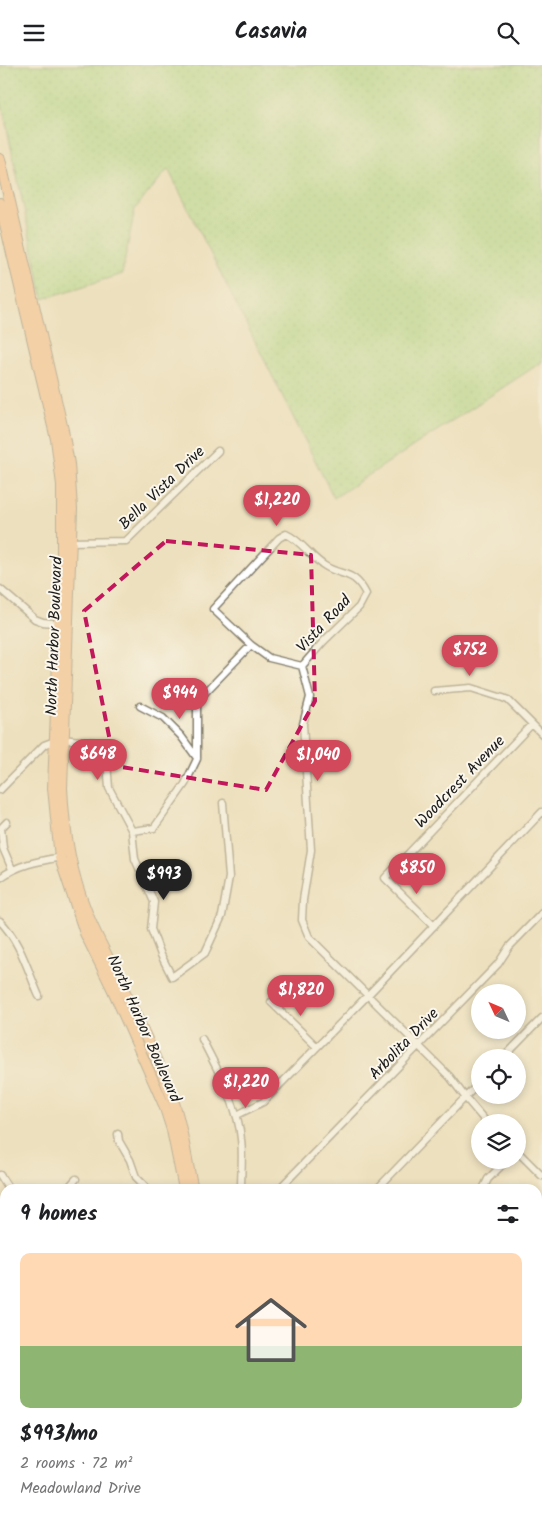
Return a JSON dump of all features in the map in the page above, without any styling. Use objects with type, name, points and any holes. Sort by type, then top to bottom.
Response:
[{"type":"main road","name":"North Harbor Boulevard","points":[[0,159],[67,447],[72,488],[63,624],[60,740],[53,805],[85,933],[112,988],[164,1105],[172,1130],[183,1184]]},
{"type":"main road","name":"North Harbor Boulevard","points":[[0,203],[56,439],[67,542]]},
{"type":"main road","name":"North Harbor Boulevard","points":[[65,857],[75,878],[85,909],[134,1011],[173,1102],[181,1126],[192,1184]]},
{"type":"street","name":"Bella Vista Drive","points":[[67,542],[126,541],[218,451]]},
{"type":"street","name":"Vista Road","points":[[286,534],[295,538],[316,560],[327,567],[348,574],[360,583],[366,593],[359,607],[324,641],[302,666],[269,658],[251,645],[213,609],[279,538],[286,534]]},
{"type":"street","points":[[0,589],[35,619],[43,622],[63,624]]},
{"type":"street","points":[[132,831],[154,828],[185,784],[197,759],[197,701],[251,645]]},
{"type":"street","points":[[302,666],[310,697],[303,724],[311,850],[303,900],[302,920],[309,937],[450,1077],[479,1114]]},
{"type":"street","points":[[434,691],[472,688],[503,698],[508,700],[542,734]]},
{"type":"street","points":[[140,706],[163,718],[181,736],[197,759]]},
{"type":"street","name":"Woodcrest Avenue","points":[[434,926],[385,878],[532,724]]},
{"type":"street","points":[[0,790],[44,745],[60,740],[94,742],[106,762],[109,788],[132,831],[136,859],[154,902],[151,929],[160,955],[172,977],[205,953],[222,916],[229,877],[223,803]]},
{"type":"street","points":[[237,1115],[263,1102],[542,812]]},
{"type":"street","points":[[7,822],[1,828],[3,847],[12,869]]},
{"type":"street","points":[[0,878],[12,869],[28,863],[65,857]]},
{"type":"street","name":"Arbolita Drive","points":[[284,1184],[420,1046],[498,964],[509,947],[542,913]]},
{"type":"street","points":[[0,921],[9,930],[16,943],[39,996]]},
{"type":"street","points":[[271,1003],[317,1047]]},
{"type":"street","points":[[512,1049],[542,1018]]},
{"type":"street","points":[[202,1039],[237,1115],[242,1140],[241,1184]]},
{"type":"street","points":[[382,1184],[471,1091]]},
{"type":"street","points":[[118,1134],[136,1177],[143,1184]]},
{"type":"street","points":[[526,1160],[542,1175]]},
{"type":"street","points":[[485,1184],[498,1169]]},
{"type":"street","points":[[72,1184],[76,1179]]},
{"type":"highlighted area","points":[[166,541],[311,555],[315,701],[266,790],[115,766],[84,611]]},
{"type":"green space","points":[[0,65],[542,65],[542,362],[334,498],[168,169],[135,209],[122,274],[43,299],[0,95]]}]
